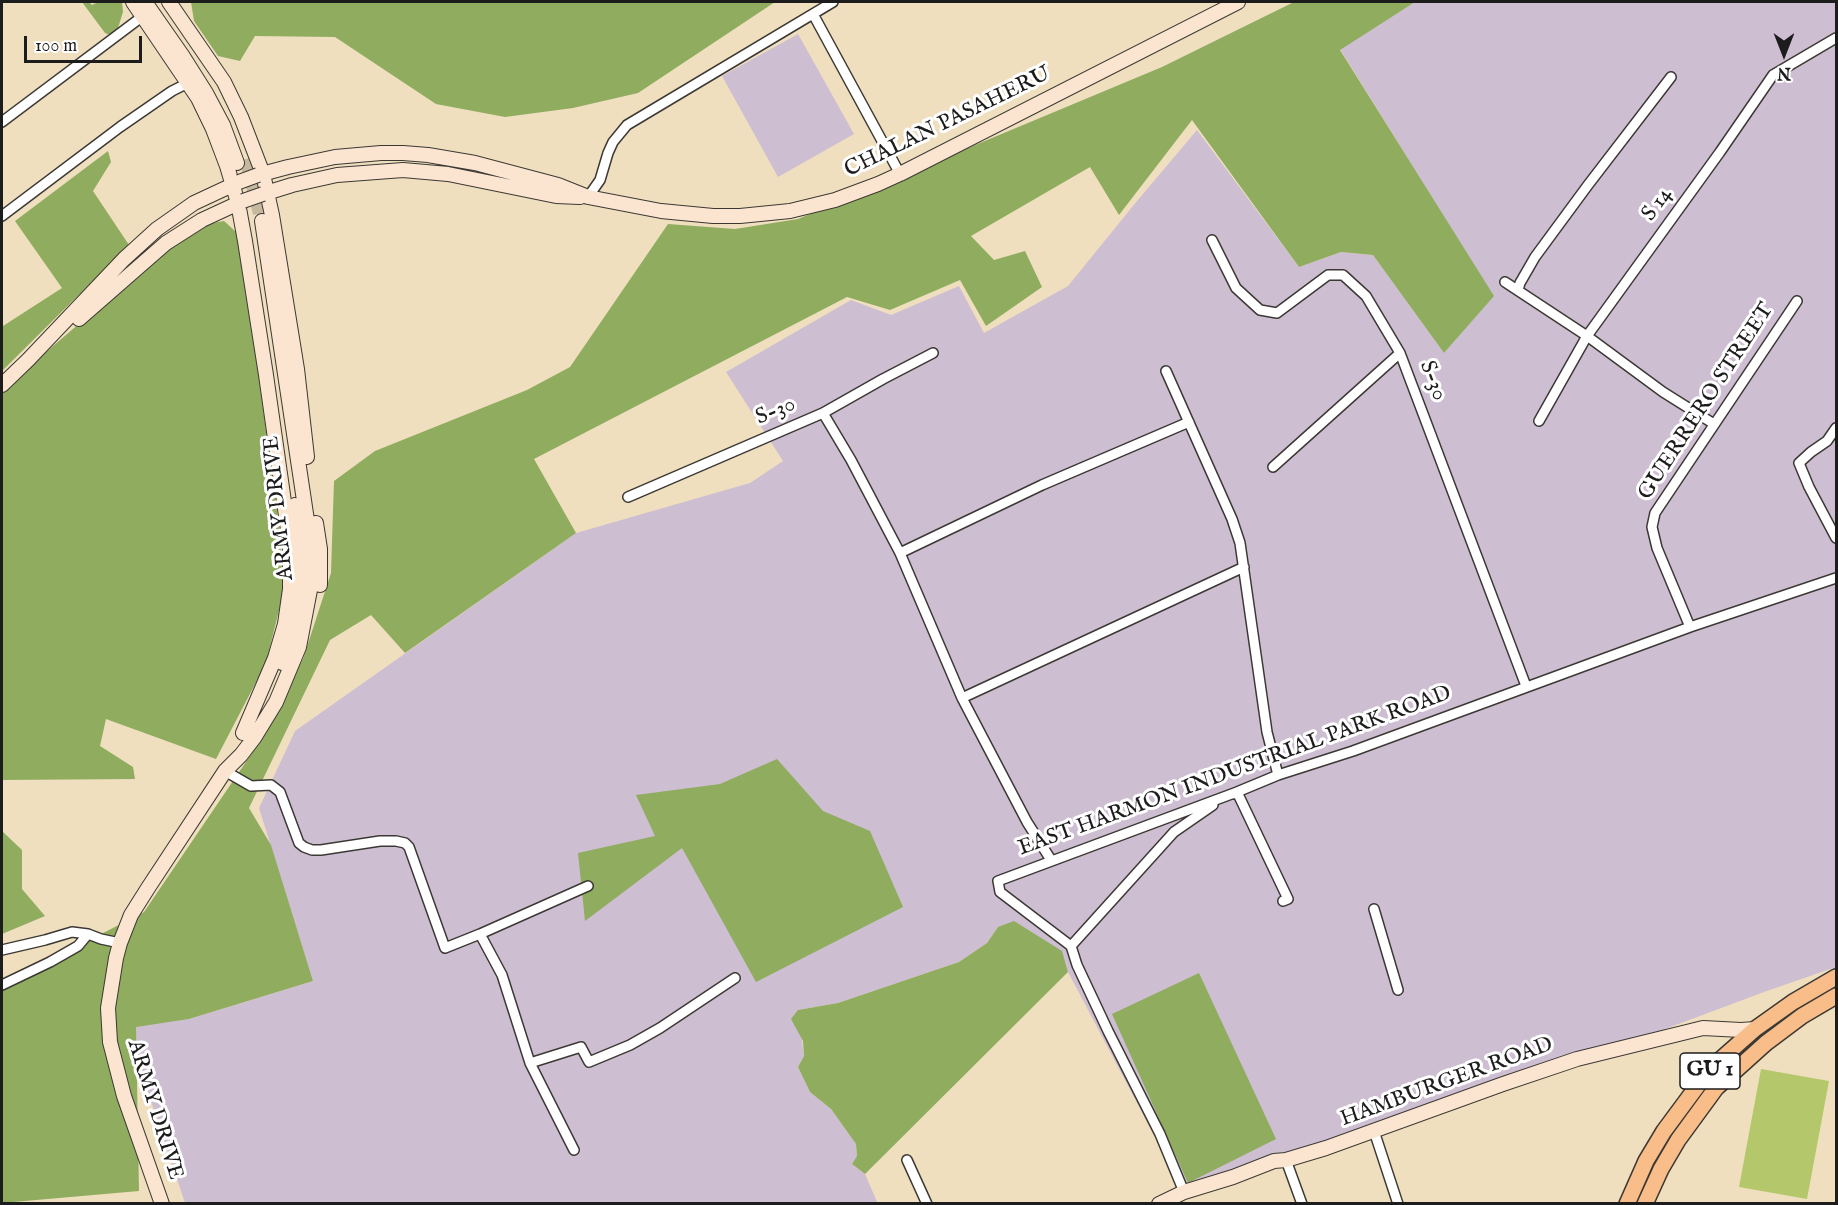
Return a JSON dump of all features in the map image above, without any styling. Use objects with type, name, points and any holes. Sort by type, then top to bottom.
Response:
[{"type":"main road","points":[[133,2],[144,9],[182,55],[206,93],[242,161],[231,122],[214,88],[156,2]]},
{"type":"main road","points":[[169,2],[224,82],[242,117],[261,174],[297,369],[300,413],[320,549],[319,591],[313,630],[300,668],[282,705],[248,736]]},
{"type":"main road","name":"CHALAN PASAHERU","points":[[28,360],[166,243],[202,220],[265,193],[337,175],[403,170],[448,174],[556,195],[588,197],[635,207],[686,214],[722,216],[765,214],[814,206],[900,174],[1238,2]]},
{"type":"main road","points":[[144,9],[213,129],[236,183],[266,375],[288,530],[291,571],[288,606],[280,641],[248,736]]},
{"type":"main road","name":"CHALAN PASAHERU","points":[[28,360],[124,259],[157,229],[194,203],[261,174],[334,157],[403,153],[475,163],[558,185],[588,197]]},
{"type":"main road","name":"ARMY DRIVE","points":[[162,1203],[120,1085],[110,1042],[108,1016],[110,990],[120,943],[131,915],[248,736],[289,645],[297,610],[301,573],[298,529],[257,222]]},
{"type":"main road","points":[[2,385],[28,360]]},
{"type":"main road","name":"GU 1","points":[[1627,1203],[1646,1161],[1676,1113],[1715,1065],[1755,1029],[1793,1002],[1836,977]]},
{"type":"main road","name":"GU 1","points":[[1645,1203],[1678,1140],[1716,1088],[1766,1043],[1802,1016],[1836,996]]},
{"type":"main road","name":"HAMBURGER ROAD","points":[[1159,1203],[1274,1161],[1286,1160],[1326,1148],[1522,1077],[1610,1050],[1703,1028],[1755,1029]]},
{"type":"street","points":[[588,197],[600,180],[613,142],[627,125],[833,2]]},
{"type":"street","points":[[2,122],[144,9]]},
{"type":"street","points":[[813,14],[900,174]]},
{"type":"street","name":"S 14","points":[[1539,421],[1587,336],[1773,75],[1836,38]]},
{"type":"street","points":[[1518,290],[1536,257],[1587,185],[1671,77]]},
{"type":"street","points":[[2,216],[120,127],[172,91],[188,83]]},
{"type":"street","name":"S-30","points":[[1212,240],[1236,288],[1260,310],[1277,314],[1328,274],[1344,274],[1366,297],[1400,353],[1526,686]]},
{"type":"street","points":[[1505,282],[1587,336],[1663,392],[1714,424]]},
{"type":"street","name":"GUERRERO STREET","points":[[1689,627],[1657,548],[1652,527],[1655,513],[1797,300]]},
{"type":"street","name":"S-30","points":[[628,497],[823,413],[883,378],[933,353]]},
{"type":"street","points":[[1273,467],[1400,353]]},
{"type":"street","points":[[1166,371],[1232,519],[1240,543],[1267,732],[1278,775]]},
{"type":"street","points":[[823,413],[851,460],[900,553],[962,698],[1028,822],[1051,860]]},
{"type":"street","points":[[900,553],[1042,485],[1189,422]]},
{"type":"street","points":[[1836,428],[1827,441],[1799,463],[1836,538]]},
{"type":"street","points":[[962,698],[1244,567]]},
{"type":"street","name":"EAST HARMON INDUSTRIAL PARK ROAD","points":[[1071,946],[1000,892],[998,881],[1278,775],[1353,751],[1689,627],[1836,578]]},
{"type":"street","points":[[225,771],[251,786],[271,785],[280,792],[298,843],[304,848],[321,850],[396,841],[410,847],[445,948],[588,886]]},
{"type":"street","points":[[1184,1192],[1160,1134],[1077,965],[1071,946],[1174,832],[1204,810],[1237,792],[1288,899],[1283,901]]},
{"type":"street","points":[[1374,909],[1398,990]]},
{"type":"street","points":[[2,950],[72,933],[88,934],[120,943]]},
{"type":"street","points":[[2,985],[78,946],[88,934]]},
{"type":"street","points":[[480,934],[502,975],[530,1063],[574,1150]]},
{"type":"street","points":[[530,1063],[581,1047],[589,1062],[630,1045],[660,1028],[735,978]]},
{"type":"street","points":[[1374,1131],[1398,1203]]},
{"type":"street","points":[[907,1160],[927,1203]]},
{"type":"street","points":[[1286,1160],[1302,1203]]},
{"type":"shaded area","points":[[1415,2],[1836,2],[1836,967],[1609,1050],[1184,1192],[1068,972],[1065,961],[998,927],[987,943],[959,962],[838,1003],[798,1010],[804,1056],[798,1067],[810,1092],[831,1109],[856,1144],[857,1157],[852,1164],[865,1174],[878,1204],[185,1203],[136,1056],[136,1026],[189,1019],[313,981],[259,808],[295,731],[576,533],[750,483],[783,461],[726,372],[851,300],[891,315],[959,286],[984,333],[1068,286],[1197,130],[1299,267],[1341,252],[1373,255],[1444,353],[1493,296],[1340,49]]},
{"type":"shaded area","points":[[798,34],[854,134],[778,177],[722,76]]},
{"type":"green space","points":[[82,2],[89,2],[92,5],[98,2],[122,2],[123,12],[118,28],[110,35],[105,33]]},
{"type":"green space","points":[[191,2],[775,2],[638,93],[573,108],[505,117],[436,104],[335,37],[255,36],[240,61],[218,56],[194,21]]},
{"type":"green space","points":[[1294,2],[1415,2],[1340,50],[1494,296],[1444,353],[1373,255],[1341,252],[1299,267],[1192,120],[1119,215],[1090,167],[971,236],[994,260],[1025,251],[1042,287],[986,326],[960,280],[890,310],[847,297],[534,459],[576,533],[405,653],[371,615],[330,640],[249,808],[271,845],[313,981],[189,1019],[136,1027],[139,1191],[2,1203],[2,985],[144,912],[252,753],[303,659],[331,573],[334,481],[375,451],[527,390],[570,367],[668,224],[735,229],[798,219],[1162,67]]},
{"type":"green space","points":[[108,151],[111,162],[93,191],[129,245],[2,371],[2,324],[3,326],[62,288],[15,221]]},
{"type":"green space","points":[[224,221],[236,232],[279,526],[284,590],[266,663],[216,759],[106,719],[100,746],[133,767],[135,779],[2,780],[2,394],[32,364],[142,270],[201,225]]},
{"type":"green space","points":[[777,759],[823,811],[870,831],[903,907],[756,982],[682,848],[585,921],[578,853],[655,836],[636,795],[720,784]]},
{"type":"green space","points":[[2,831],[22,850],[22,889],[45,916],[2,934]]},
{"type":"green space","points":[[1014,921],[1062,951],[1068,972],[865,1174],[852,1164],[857,1156],[856,1144],[831,1109],[810,1092],[798,1067],[804,1056],[803,1041],[791,1019],[798,1010],[838,1003],[959,962],[987,943],[998,927]]},
{"type":"green space","points":[[1199,973],[1276,1139],[1188,1183],[1112,1014]]},
{"type":"green space","points":[[1761,1069],[1829,1081],[1807,1199],[1739,1187]]},
{"type":"tunnel","points":[[246,159],[262,221]]}]
